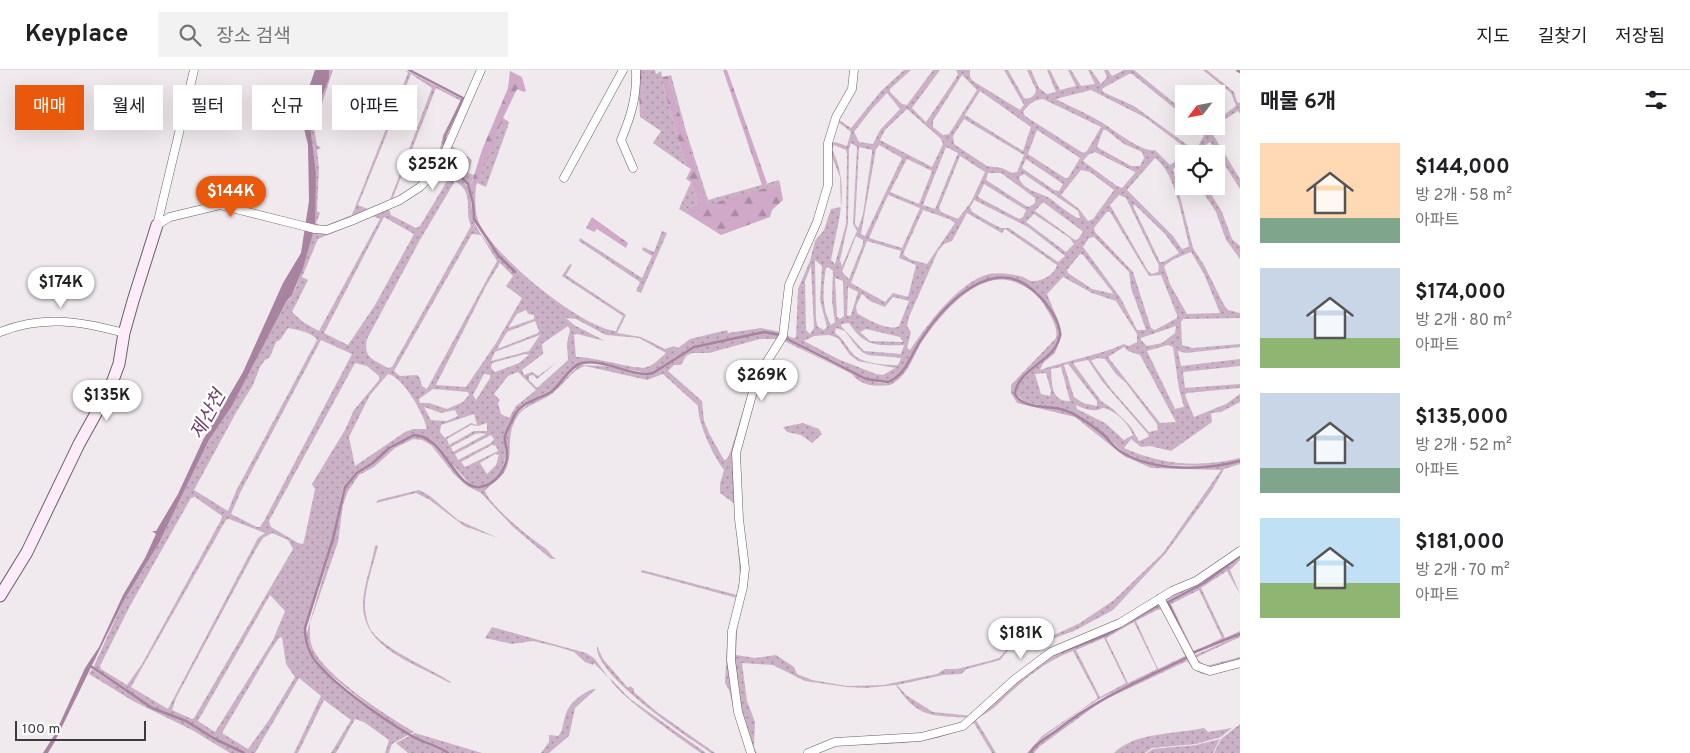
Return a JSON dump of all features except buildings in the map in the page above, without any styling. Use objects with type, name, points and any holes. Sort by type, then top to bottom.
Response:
[{"type":"street","points":[[0,596],[27,552],[79,444],[106,399],[116,375],[124,333],[157,225],[194,70]]},
{"type":"street","points":[[157,225],[170,217],[220,205],[328,230],[393,204],[420,188],[438,168],[481,70]]},
{"type":"street","points":[[564,178],[624,70]]},
{"type":"street","points":[[633,168],[621,140],[633,111],[637,92],[636,70]]},
{"type":"street","points":[[752,753],[738,712],[731,660],[732,631],[743,587],[745,568],[739,519],[736,453],[752,395],[761,371],[783,336],[788,285],[822,207],[828,185],[828,143],[836,117],[852,89],[854,70]]},
{"type":"street","points":[[0,332],[34,324],[67,320],[124,333]]},
{"type":"street","points":[[808,753],[835,742],[921,737],[963,726],[1001,691],[1058,648],[1105,631],[1160,598],[1196,581],[1240,551]]},
{"type":"street","points":[[1160,598],[1196,666],[1210,671],[1240,663]]},
{"type":"shaded area","points":[[315,70],[329,70],[329,79],[322,96],[322,85],[310,85]]},
{"type":"shaded area","points":[[329,70],[333,70],[322,104],[322,96],[329,79]]},
{"type":"shaded area","points":[[405,70],[462,99],[445,136],[443,144],[445,146],[440,158],[423,182],[398,200],[348,221],[324,226],[352,215],[386,130],[388,130],[358,205],[368,209],[390,200],[417,130],[432,88],[411,74],[407,85],[403,85],[408,73]],"holes":[[[436,88],[461,101],[443,135],[438,158],[430,172],[407,193],[392,200]]]},
{"type":"shaded area","points":[[482,70],[485,70],[452,146],[472,160],[468,173],[474,175],[471,184],[476,186],[475,202],[477,217],[484,231],[497,248],[537,286],[559,303],[601,327],[616,331],[623,316],[562,276],[570,264],[572,265],[566,275],[626,315],[617,333],[641,337],[665,349],[674,346],[678,348],[690,339],[727,330],[728,333],[761,328],[781,332],[787,279],[821,202],[814,224],[790,274],[782,336],[763,366],[753,387],[735,456],[743,576],[731,629],[729,665],[736,710],[750,753],[725,683],[727,643],[737,598],[641,572],[642,570],[737,595],[740,577],[735,504],[720,493],[720,484],[724,470],[707,439],[698,406],[663,374],[647,380],[585,366],[572,374],[551,395],[525,409],[517,417],[511,431],[509,456],[506,469],[502,476],[485,491],[503,513],[556,559],[551,559],[512,526],[481,493],[467,486],[454,474],[431,445],[422,440],[413,439],[395,448],[374,467],[359,475],[348,491],[343,505],[338,542],[310,623],[311,643],[320,660],[344,684],[373,706],[414,732],[409,734],[386,720],[323,669],[313,655],[315,660],[328,675],[343,689],[361,703],[408,735],[392,744],[389,753],[385,753],[389,740],[364,722],[355,719],[336,753],[331,753],[351,720],[324,700],[298,753],[294,753],[321,696],[299,678],[255,753],[245,753],[187,721],[152,707],[93,668],[123,602],[159,543],[209,440],[232,406],[286,302],[291,298],[313,230],[335,229],[378,212],[409,197],[430,180],[446,155]],"holes":[[[450,152],[463,158],[464,162],[460,175],[469,184],[474,203],[474,219],[489,243],[517,274],[499,256],[479,231],[473,218],[470,195],[466,185],[458,175],[462,159]],[[450,156],[458,160],[460,165],[458,170],[453,171],[420,226],[416,228],[391,215],[389,209],[412,197],[430,183]],[[455,181],[461,186],[467,196],[471,226],[392,367],[388,368],[374,360],[366,350],[367,339],[420,240]],[[373,216],[380,219],[319,331],[303,322],[292,312],[308,280],[302,277],[318,239]],[[384,217],[414,234],[375,305],[348,345],[324,333]],[[472,234],[481,235],[497,261],[427,389],[422,386],[417,375],[400,376],[394,371]],[[500,263],[513,276],[506,286],[522,298],[496,343],[466,387],[436,385],[486,286]],[[526,310],[528,314],[534,315],[534,319],[508,328],[517,314]],[[566,318],[576,319],[606,335],[639,338],[666,353],[652,365],[642,368],[576,357],[574,335],[577,334],[605,341],[574,325]],[[535,321],[538,333],[497,349],[507,332]],[[568,326],[570,330],[567,343],[568,360],[537,388],[529,380],[529,376],[533,375],[537,379],[557,362],[538,376],[532,372],[524,375],[522,370],[543,354],[542,344]],[[288,328],[308,333],[317,340],[236,491],[228,511],[194,490],[265,360],[270,357],[276,342],[280,340]],[[764,331],[781,336],[764,332],[694,348],[653,373],[647,374],[605,366],[579,365],[554,390],[531,402],[515,415],[505,437],[507,462],[502,471],[506,453],[504,437],[514,415],[530,401],[553,389],[573,367],[579,364],[591,362],[647,373],[653,372],[694,346]],[[540,335],[529,351],[491,361],[495,352]],[[760,339],[776,339],[777,341],[752,382],[727,459],[724,460],[709,433],[704,421],[702,401],[668,371],[674,365],[681,365],[686,356],[692,353],[709,353]],[[321,340],[352,354],[260,527],[231,514],[241,491]],[[525,354],[529,355],[519,363],[495,372],[491,368],[492,363]],[[355,363],[367,366],[379,376],[379,380],[354,410],[345,430],[312,484],[315,489],[303,544],[271,527],[269,521]],[[518,372],[536,390],[516,406],[509,418],[501,414],[498,403],[500,400],[494,394],[508,376]],[[388,374],[400,382],[412,397],[422,414],[427,429],[413,429],[405,432],[355,466],[349,437],[370,395]],[[484,374],[490,375],[490,378],[476,400],[473,395]],[[433,389],[468,392],[469,395],[463,402],[447,409],[429,403],[420,403],[419,399]],[[424,407],[441,413],[455,410],[458,416],[447,421],[431,420]],[[474,414],[477,425],[471,423],[445,438],[440,432],[441,425]],[[487,423],[487,431],[474,431],[449,445],[447,439],[471,425],[478,426]],[[414,434],[429,439],[471,484],[467,483],[428,440],[414,435],[390,448],[374,464],[358,474],[345,487],[334,539],[306,636],[305,628],[333,539],[344,486],[357,473],[373,463],[389,447]],[[475,434],[486,434],[453,452],[451,447]],[[491,435],[494,439],[491,443],[458,460],[455,454]],[[492,445],[496,446],[498,451],[465,467],[461,462]],[[495,454],[499,455],[496,465],[487,474],[480,463]],[[502,471],[498,478],[490,484],[478,487],[475,486],[493,481]],[[195,497],[222,516],[221,520],[142,664],[127,685],[101,669],[100,666],[130,606],[191,498]],[[229,519],[265,533],[258,538],[168,709],[131,687],[226,520]],[[272,533],[288,540],[293,549],[194,718],[192,719],[172,710],[176,698],[263,538]],[[270,595],[285,611],[273,640],[215,732],[198,721]],[[282,637],[286,664],[295,677],[269,720],[248,749],[222,733],[270,651],[279,638]]]},
{"type":"shaded area","points":[[642,70],[655,70],[656,74],[661,71],[665,93],[686,166],[653,143],[661,131],[643,119]]},
{"type":"shaded area","points":[[904,70],[911,70],[890,89],[890,92],[902,104],[907,105],[933,70],[940,70],[912,108],[926,122],[956,78],[958,74],[956,70],[970,70],[970,77],[973,81],[1020,110],[1024,105],[1004,70],[1008,70],[1024,98],[1028,98],[1035,94],[1036,90],[1027,70],[1031,70],[1039,88],[1047,94],[1056,92],[1047,70],[1050,70],[1060,90],[1076,86],[1068,70],[1071,70],[1081,86],[1095,84],[1088,70],[1091,70],[1101,84],[1107,77],[1104,70],[1108,70],[1112,76],[1124,70],[1134,70],[1175,104],[1175,109],[1132,74],[1105,87],[1102,89],[1103,92],[1134,106],[1188,145],[1182,145],[1146,118],[1091,90],[1056,99],[1096,119],[1135,144],[1149,150],[1155,150],[1170,165],[1175,162],[1175,168],[1173,169],[1175,190],[1168,174],[1155,158],[1127,190],[1173,236],[1182,249],[1189,247],[1177,195],[1180,195],[1193,248],[1204,265],[1224,305],[1228,310],[1240,313],[1240,318],[1183,319],[1181,322],[1182,345],[1193,348],[1240,344],[1240,347],[1186,353],[1178,351],[1181,366],[1240,359],[1240,366],[1183,372],[1185,388],[1240,384],[1240,388],[1187,393],[1185,395],[1194,417],[1226,404],[1240,394],[1240,402],[1221,412],[1211,413],[1212,422],[1171,451],[1150,446],[1141,447],[1131,439],[1124,448],[1152,458],[1181,463],[1210,463],[1240,458],[1240,461],[1225,465],[1240,462],[1240,464],[1224,469],[1212,490],[1166,553],[1113,610],[1074,631],[1032,646],[1010,648],[1000,660],[967,669],[961,674],[943,675],[897,685],[906,695],[933,712],[973,716],[971,718],[928,714],[912,704],[896,685],[866,688],[847,687],[805,681],[773,665],[742,663],[747,701],[755,722],[754,747],[757,753],[754,753],[742,719],[734,683],[734,629],[738,611],[736,655],[755,658],[776,655],[794,667],[797,674],[812,680],[847,686],[883,685],[937,674],[945,669],[957,669],[989,661],[999,658],[1010,646],[1052,636],[1080,623],[1114,600],[1163,553],[1221,470],[1151,468],[1124,456],[1075,417],[1017,403],[1011,393],[1011,385],[1056,338],[1057,334],[1043,303],[1029,289],[1012,281],[1001,279],[1008,279],[1024,285],[1041,298],[1053,315],[1058,326],[1059,335],[1057,344],[1052,352],[1022,378],[1017,385],[1014,394],[1024,403],[1066,412],[1092,426],[1064,410],[1025,402],[1016,394],[1018,385],[1053,352],[1058,344],[1055,353],[1043,363],[1040,370],[1124,344],[1129,346],[1137,342],[1137,334],[1116,301],[1092,293],[1063,277],[1047,294],[1058,320],[1062,335],[1059,343],[1061,335],[1059,326],[1051,310],[1042,298],[1025,284],[1008,278],[991,278],[975,284],[945,307],[921,337],[899,375],[887,382],[868,379],[880,383],[888,383],[895,380],[908,364],[922,338],[946,309],[975,286],[996,280],[972,289],[947,310],[927,334],[905,373],[890,385],[874,386],[859,381],[852,374],[784,341],[778,346],[785,333],[786,319],[786,335],[793,338],[796,337],[798,289],[810,261],[815,241],[824,230],[831,209],[841,207],[831,260],[835,264],[846,224],[846,150],[834,145],[832,149],[841,178],[841,206],[840,177],[829,149],[830,144],[835,142],[847,146],[851,132],[837,121],[839,116],[839,120],[851,128],[881,91]],"holes":[[[962,75],[977,90],[949,134],[943,135],[933,127],[933,121]],[[980,91],[1031,127],[1023,151],[965,115]],[[887,93],[900,109],[880,130],[873,144],[859,142],[854,132]],[[1043,99],[1101,127],[1087,151],[1083,153],[1025,116],[1023,112],[1031,103]],[[907,109],[941,139],[943,144],[932,167],[880,140],[885,130]],[[964,119],[1024,155],[1017,172],[1012,173],[1002,168],[987,166],[954,144],[953,136]],[[1037,130],[1080,158],[1068,178],[1065,178],[1028,154]],[[1103,130],[1106,130],[1124,144],[1142,152],[1144,158],[1140,166],[1131,166],[1097,147]],[[851,143],[857,147],[853,224],[857,231],[842,266],[840,260],[848,223],[849,149]],[[879,145],[902,158],[865,236],[861,234],[876,149]],[[859,147],[872,150],[872,153],[863,214],[858,229],[855,224]],[[946,147],[958,153],[935,209],[923,205]],[[1095,152],[1135,172],[1135,173],[1122,188],[1117,186],[1083,161],[1088,155]],[[960,156],[985,172],[971,202],[958,219],[941,212],[939,208]],[[907,159],[932,171],[919,204],[890,192]],[[1026,159],[1063,184],[1059,191],[1054,190],[1022,168]],[[1081,170],[1090,172],[1114,190],[1093,219],[1088,221],[1079,209],[1061,195]],[[988,173],[1001,173],[1035,198],[1035,203],[1029,207],[1026,206],[986,180]],[[1024,174],[1078,211],[1080,218],[1060,207],[1051,199],[1024,185],[1019,177]],[[984,184],[1026,210],[1023,217],[1019,219],[978,197]],[[888,195],[920,208],[902,248],[869,238]],[[1119,195],[1126,198],[1159,266],[1158,272],[1152,274],[1148,271],[1110,205]],[[974,200],[1028,227],[1065,256],[1058,262],[1009,228],[1001,228],[972,212],[970,207]],[[1043,202],[1083,232],[1078,239],[1075,240],[1035,211]],[[1135,205],[1165,234],[1179,253],[1160,262],[1133,206]],[[923,210],[955,223],[927,264],[909,259],[903,254]],[[1107,212],[1110,212],[1149,276],[1161,275],[1177,318],[1155,330],[1151,328],[1133,272],[1095,232],[1094,228]],[[967,213],[1002,233],[1005,229],[1057,265],[1056,268],[1051,274],[1037,281],[1002,273],[989,274],[977,279],[955,295],[925,329],[910,350],[907,348],[911,332],[907,326],[909,317],[938,251],[944,244],[952,241]],[[1034,214],[1070,238],[1074,244],[1066,252],[1026,222]],[[856,236],[863,240],[863,244],[849,279],[842,272]],[[1094,237],[1129,272],[1131,288],[1146,330],[1137,330],[1120,297],[1083,247],[1089,238]],[[867,241],[901,251],[899,258],[916,265],[908,297],[893,293],[885,302],[851,283]],[[1191,252],[1204,274],[1220,313],[1187,314],[1170,284],[1164,266],[1174,259]],[[1080,254],[1083,255],[1114,294],[1092,289],[1068,273],[1067,270]],[[815,260],[822,266],[820,300],[827,327],[824,330],[818,327],[816,320]],[[811,266],[814,328],[810,334],[806,330],[805,281]],[[828,267],[833,271],[832,301],[835,322],[831,325],[824,305],[824,290],[826,268]],[[835,278],[843,281],[844,316],[840,319],[837,317]],[[848,287],[858,292],[851,315],[849,316],[847,315]],[[862,294],[870,301],[885,307],[893,297],[909,301],[899,326],[895,327],[884,326],[866,318],[857,313],[856,306]],[[849,323],[866,341],[879,345],[904,345],[901,354],[864,351],[841,326],[842,324]],[[1176,326],[1175,333],[1162,343],[1147,346],[1141,340],[1141,338]],[[836,328],[845,331],[858,348],[868,355],[901,358],[898,365],[869,362],[858,358],[835,333]],[[866,329],[900,337],[903,342],[870,341],[860,332]],[[829,335],[838,338],[850,355],[858,361],[895,368],[883,375],[876,374],[838,359],[804,341],[814,336]],[[785,339],[868,379],[821,358]],[[1168,345],[1173,347],[1179,389],[1184,407],[1175,409],[1147,351]],[[1124,347],[1128,351],[1140,355],[1176,422],[1160,423],[1108,357]],[[1097,358],[1105,359],[1116,374],[1126,383],[1157,424],[1158,430],[1149,432],[1112,390],[1091,361]],[[1088,360],[1102,381],[1149,437],[1139,441],[1131,427],[1113,409],[1101,401],[1073,363]],[[1068,364],[1097,401],[1097,406],[1083,403],[1074,397],[1064,365]],[[1061,367],[1070,401],[1059,399],[1054,391],[1051,369]],[[1046,373],[1051,391],[1050,396],[1041,394],[1035,374]],[[1076,405],[1089,410],[1103,408],[1112,411],[1121,418],[1133,435],[1124,440],[1105,423],[1077,409]],[[1092,426],[1105,435],[1124,453],[1154,465],[1218,466],[1179,468],[1163,467],[1148,464],[1121,453]]]},
{"type":"shaded area","points":[[1203,70],[1207,70],[1234,92],[1237,102],[1240,103],[1240,114],[1238,111],[1225,119],[1225,114],[1236,106],[1231,93],[1225,88],[1225,85],[1221,85]]},
{"type":"shaded area","points":[[671,75],[686,131],[708,200],[779,180],[780,184],[707,206],[668,76]]},
{"type":"shaded area","points":[[501,122],[508,126],[486,187],[477,183]]},
{"type":"shaded area","points":[[304,130],[311,130],[316,173],[315,226],[303,268],[292,295],[286,302],[232,406],[209,440],[159,543],[123,602],[54,743],[48,753],[43,753],[55,734],[85,668],[99,647],[123,595],[145,558],[156,534],[152,531],[156,531],[178,494],[203,440],[243,372],[283,283],[301,253],[309,201],[308,145]]},
{"type":"shaded area","points":[[311,130],[314,130],[317,145],[321,148],[317,150],[319,169],[317,211],[320,213],[316,223],[321,227],[313,224],[316,173]]},
{"type":"shaded area","points":[[1203,135],[1213,135],[1219,145],[1212,145],[1210,142],[1205,145],[1199,145]]},
{"type":"shaded area","points":[[1225,154],[1240,179],[1240,189],[1225,166]]},
{"type":"shaded area","points":[[691,182],[698,204],[688,208],[686,213],[679,209]]},
{"type":"shaded area","points":[[1205,195],[1212,195],[1222,212],[1232,239],[1240,246],[1240,259],[1226,240],[1216,212]]},
{"type":"shaded area","points":[[662,231],[667,233],[641,293],[636,291],[640,282],[579,241],[580,238],[642,278],[652,256],[642,250],[643,247],[654,252]]},
{"type":"shaded area","points":[[803,423],[819,429],[822,434],[812,443],[801,435],[787,432],[783,427]]},
{"type":"shaded area","points":[[419,490],[430,496],[458,520],[498,538],[464,526],[430,500],[416,493],[376,503],[378,500]]},
{"type":"shaded area","points":[[378,545],[365,597],[366,615],[371,630],[377,637],[396,651],[450,683],[394,653],[371,632],[365,618],[363,602],[375,546]]},
{"type":"shaded area","points":[[1240,553],[1240,556],[1203,582],[1167,601],[1193,656],[1240,635],[1240,637],[1195,658],[1206,666],[1240,657],[1240,660],[1216,668],[1202,668],[1190,655],[1165,599]]},
{"type":"shaded area","points":[[1240,557],[1240,560],[1230,570],[1240,594],[1227,571],[1201,588],[1225,638],[1240,631],[1240,633],[1193,654],[1168,602],[1204,584]],"holes":[[[1199,590],[1222,638],[1194,652],[1171,604]]]},
{"type":"shaded area","points":[[1154,604],[1162,606],[1194,667],[1205,674],[1199,673],[1187,661],[1102,701],[1039,747],[1034,753],[1031,753],[1038,743],[1078,713],[1185,658],[1101,698],[1078,712],[1037,742],[1030,753],[1027,753],[1042,736],[1098,698],[1073,651],[1041,667],[995,707],[976,720],[996,753],[992,753],[974,723],[957,731],[940,737],[922,741],[829,745],[958,730],[1056,651]],"holes":[[[1163,609],[1185,656],[1158,669],[1136,621],[1157,610]],[[1134,622],[1157,669],[1128,683],[1106,638]],[[1104,638],[1126,683],[1100,697],[1076,650]]]},
{"type":"shaded area","points":[[492,627],[586,653],[594,658],[609,678],[594,663],[593,665],[585,662],[574,652],[533,641],[512,644],[485,638]]},
{"type":"shaded area","points":[[597,646],[603,659],[628,688],[630,686],[634,689],[634,692],[657,712],[715,753],[711,753],[675,728],[623,686],[600,658]]},
{"type":"shaded area","points":[[92,669],[152,709],[186,722],[215,740],[242,753],[230,753],[192,730],[133,701],[89,674]]},
{"type":"shaded area","points":[[610,678],[629,698],[706,753],[701,753],[650,716],[623,694]]},
{"type":"shaded area","points":[[596,689],[575,708],[569,736],[549,753],[541,753],[549,742],[549,735],[558,736],[561,733],[565,716],[570,706],[582,694]]},
{"type":"shaded area","points":[[1240,724],[1240,753],[1214,753],[1221,739]]},
{"type":"shaded area","points":[[1204,728],[1208,732],[1232,728],[1221,737],[1196,744],[1152,748],[1145,753],[1114,753],[1123,746],[1144,737]]},
{"type":"shaded area","points":[[415,733],[482,753],[449,753],[439,746],[410,735]]},
{"type":"shaded area","points":[[409,736],[439,747],[447,753],[408,753],[396,743]]},
{"type":"shaded area","points":[[1220,739],[1213,753],[1147,753],[1153,749],[1196,745]]},
{"type":"green space","points":[[638,70],[642,70],[643,119],[640,117]]},
{"type":"green space","points":[[723,70],[727,70],[767,183],[762,185]]},
{"type":"green space","points":[[510,71],[522,77],[526,91],[517,89],[503,118],[509,122],[508,126],[501,123],[476,186],[471,185],[482,150],[508,88]]},
{"type":"green space","points":[[668,76],[707,205],[780,184],[783,200],[772,210],[770,217],[721,235],[686,213],[688,208],[698,204],[691,182],[686,179],[691,169],[686,166],[665,93],[662,77]]},
{"type":"green space","points":[[592,217],[628,243],[626,248],[597,229],[594,232],[586,228]]},
{"type":"waterway","points":[[409,70],[463,98],[445,136],[444,144]]},
{"type":"waterway","points":[[450,152],[462,158],[463,162],[459,175],[468,184],[473,203],[474,219],[498,255],[515,272]]},
{"type":"waterway","points":[[785,338],[866,379],[888,382],[900,374],[932,324],[958,297],[973,286],[989,279],[1006,278],[1022,282],[1042,298],[1055,318],[1060,334],[1058,343],[1052,351],[1023,377],[1017,385],[1015,394],[1019,399],[1030,405],[1064,410],[1075,415],[1104,435],[1120,451],[1150,464],[1181,468],[1212,466],[1240,461]]},
{"type":"waterway","points":[[448,753],[410,735],[356,698],[328,675],[308,648],[305,628],[333,539],[345,487],[357,473],[373,463],[389,448],[414,435],[424,438],[433,444],[463,480],[471,485],[485,486],[496,479],[506,463],[505,436],[517,411],[552,391],[575,366],[587,362],[647,374],[653,373],[694,347],[764,332],[780,335]]},
{"type":"waterway","points":[[1180,628],[1168,602],[1204,583],[1240,556]]},
{"type":"waterway","points":[[1061,652],[1108,634],[1157,606]]},
{"type":"waterway","points":[[1192,653],[1240,634]]},
{"type":"waterway","points":[[1030,753],[1042,740],[1087,709],[1186,658]]},
{"type":"waterway","points":[[92,667],[152,708],[186,721],[215,739],[244,753]]},
{"type":"water label","name":"제산천","points":[[207,414]]}]
